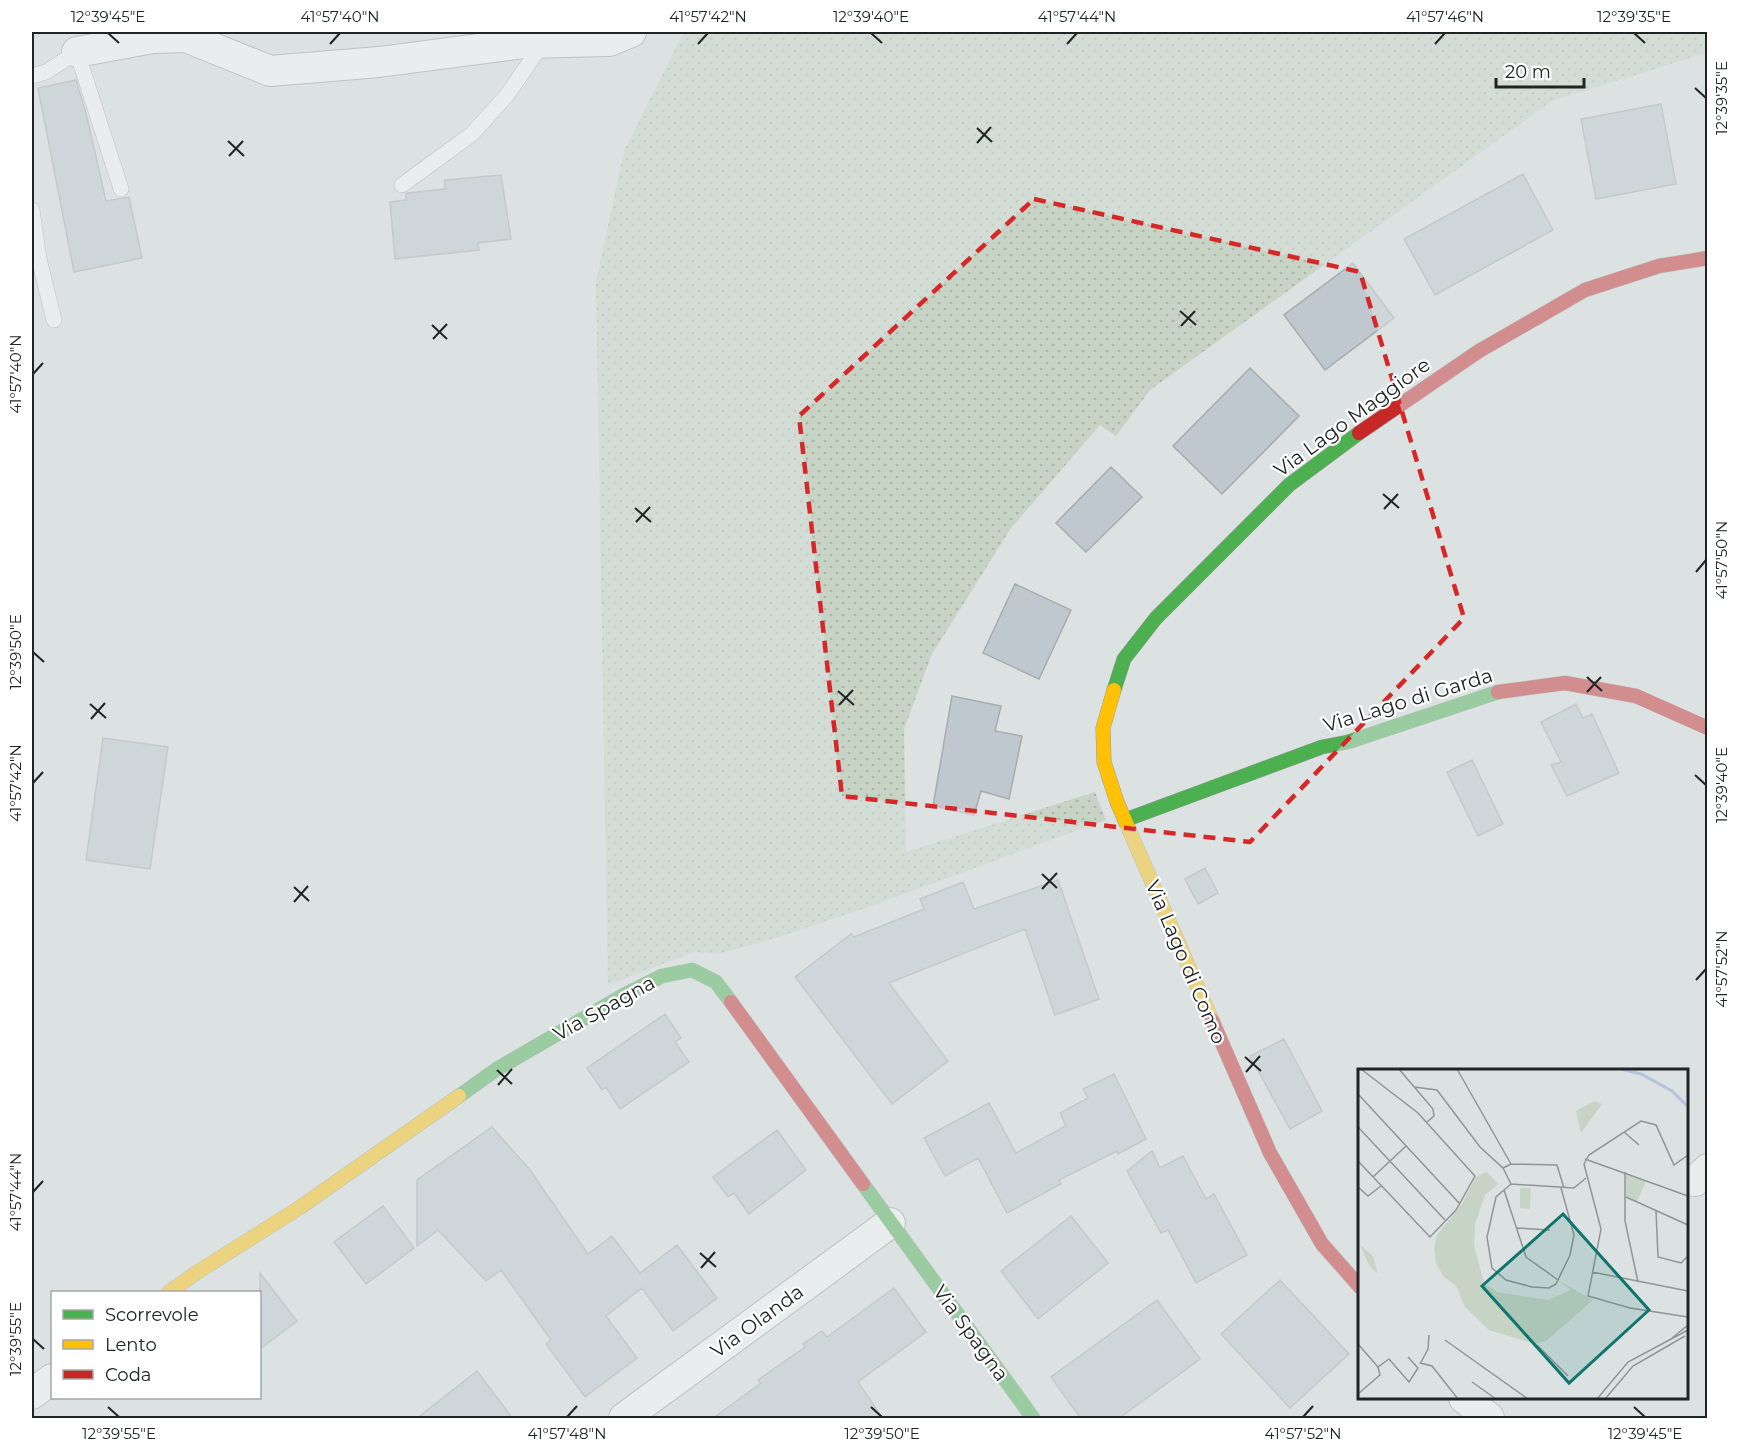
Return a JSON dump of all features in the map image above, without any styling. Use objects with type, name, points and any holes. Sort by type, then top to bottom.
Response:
[{"type":"street","points":[[77,52],[153,38],[186,37],[270,71],[379,62],[524,43],[609,41],[631,32]]},
{"type":"street","name":"Via Lago Maggiore","points":[[1125,820],[1104,762],[1103,728],[1124,658],[1156,618],[1289,485],[1368,426],[1479,351],[1585,290],[1659,266],[1707,258]]},
{"type":"street","name":"Via Lago di Garda","points":[[1125,820],[1322,747],[1348,742],[1503,690],[1565,683],[1636,696],[1707,728]]},
{"type":"street","name":"Via Lago di Como","points":[[1125,820],[1270,1153],[1322,1244],[1358,1286]]},
{"type":"street","name":"Via Spagna","points":[[173,1291],[196,1273],[299,1208],[497,1069],[624,995],[662,976],[692,970],[717,982],[1033,1419]]},
{"type":"street","name":"Via Olanda","points":[[624,1419],[890,1223]]},
{"type":"street","points":[[32,1394],[51,1380]]},
{"type":"street","points":[[1465,1399],[1489,1419]]},
{"type":"lane","points":[[402,185],[472,134],[507,95],[543,43]]},
{"type":"lane","points":[[32,76],[46,72],[77,52],[121,189]]},
{"type":"lane","points":[[32,210],[39,259],[54,320]]},
{"type":"highlighted area","points":[[1034,199],[1360,272],[1464,618],[1250,842],[842,796],[799,416]]},
{"type":"green space","points":[[684,32],[1707,32],[1707,53],[1552,101],[1150,390],[1116,436],[1100,425],[1011,528],[932,654],[904,729],[906,852],[1095,792],[1106,820],[776,938],[717,954],[694,952],[608,985],[596,282],[624,151]]},
{"type":"building","points":[[76,80],[106,201],[129,197],[142,258],[74,272],[38,88]]},
{"type":"building","points":[[1661,104],[1676,184],[1596,199],[1581,119]]},
{"type":"building","points":[[1523,174],[1553,230],[1435,295],[1404,239]]},
{"type":"building","points":[[501,175],[511,239],[478,243],[479,250],[395,259],[390,202],[406,200],[408,193],[445,189],[445,180]]},
{"type":"building","points":[[1353,263],[1394,318],[1325,370],[1284,315]]},
{"type":"building","points":[[1250,368],[1299,416],[1222,494],[1173,446]]},
{"type":"building","points":[[1111,467],[1142,497],[1086,552],[1056,523]]},
{"type":"building","points":[[1015,584],[1071,610],[1039,679],[983,653]]},
{"type":"building","points":[[952,696],[1001,706],[995,731],[1022,736],[1009,799],[981,791],[974,815],[933,806]]},
{"type":"building","points":[[1576,704],[1583,718],[1592,714],[1619,773],[1567,796],[1551,765],[1561,762],[1541,722]]},
{"type":"building","points":[[103,738],[168,747],[150,869],[86,860]]},
{"type":"building","points":[[1472,760],[1503,824],[1478,836],[1447,772]]},
{"type":"building","points":[[1205,868],[1218,893],[1198,904],[1185,879]]},
{"type":"building","points":[[1058,880],[1099,999],[1055,1015],[1025,929],[889,983],[948,1061],[892,1104],[795,977],[851,934],[854,937],[924,909],[920,899],[963,882],[974,909]]},
{"type":"building","points":[[665,1014],[681,1038],[675,1042],[689,1062],[620,1109],[606,1087],[602,1090],[587,1068]]},
{"type":"building","points":[[1284,1039],[1322,1111],[1290,1129],[1250,1056]]},
{"type":"building","points":[[1114,1074],[1146,1139],[1059,1180],[1061,1184],[1007,1213],[978,1158],[945,1176],[924,1138],[989,1103],[1016,1153],[1066,1126],[1060,1113],[1088,1098],[1083,1089]]},
{"type":"building","points":[[492,1127],[530,1170],[588,1254],[612,1236],[640,1273],[677,1245],[717,1298],[673,1331],[642,1288],[606,1316],[637,1358],[585,1397],[546,1344],[551,1340],[501,1270],[486,1281],[438,1230],[417,1246],[417,1180]]},
{"type":"building","points":[[777,1130],[806,1170],[749,1214],[734,1193],[728,1197],[713,1177]]},
{"type":"building","points":[[1152,1151],[1160,1168],[1183,1156],[1206,1199],[1214,1194],[1247,1255],[1196,1283],[1168,1230],[1161,1233],[1127,1171]]},
{"type":"building","points":[[383,1206],[414,1248],[366,1284],[334,1242]]},
{"type":"building","points":[[1071,1216],[1108,1263],[1038,1319],[1001,1271]]},
{"type":"building","points":[[260,1273],[297,1321],[261,1348],[261,1291]]},
{"type":"building","points":[[1280,1280],[1349,1354],[1290,1408],[1221,1334]]},
{"type":"building","points":[[894,1288],[926,1332],[858,1382],[883,1419],[712,1419],[761,1383],[758,1380],[805,1347],[803,1344],[822,1331],[827,1337]]},
{"type":"building","points":[[1157,1300],[1200,1359],[1118,1419],[1081,1419],[1051,1377]]},
{"type":"building","points":[[477,1371],[513,1419],[416,1419]]},
{"type":"traffic: fast","points":[[1114,690],[1124,659],[1156,618],[1289,485],[1359,433]]},
{"type":"traffic: fast","points":[[1125,820],[1322,747],[1348,742],[1498,692]]},
{"type":"traffic: fast","points":[[459,1096],[497,1069],[624,995],[662,976],[692,970],[716,982],[731,1002]]},
{"type":"traffic: fast","points":[[863,1184],[1033,1418]]},
{"type":"traffic: slow","points":[[1114,690],[1103,728],[1104,762],[1117,802],[1212,1020]]},
{"type":"traffic: slow","points":[[170,1291],[299,1208],[459,1096]]},
{"type":"traffic: jam","points":[[1359,433],[1479,351],[1585,290],[1659,266],[1708,258]]},
{"type":"traffic: jam","points":[[1498,692],[1565,683],[1636,696],[1708,728]]},
{"type":"traffic: jam","points":[[731,1002],[863,1184]]},
{"type":"traffic: jam","points":[[1212,1020],[1270,1153],[1322,1244],[1358,1285]]}]
